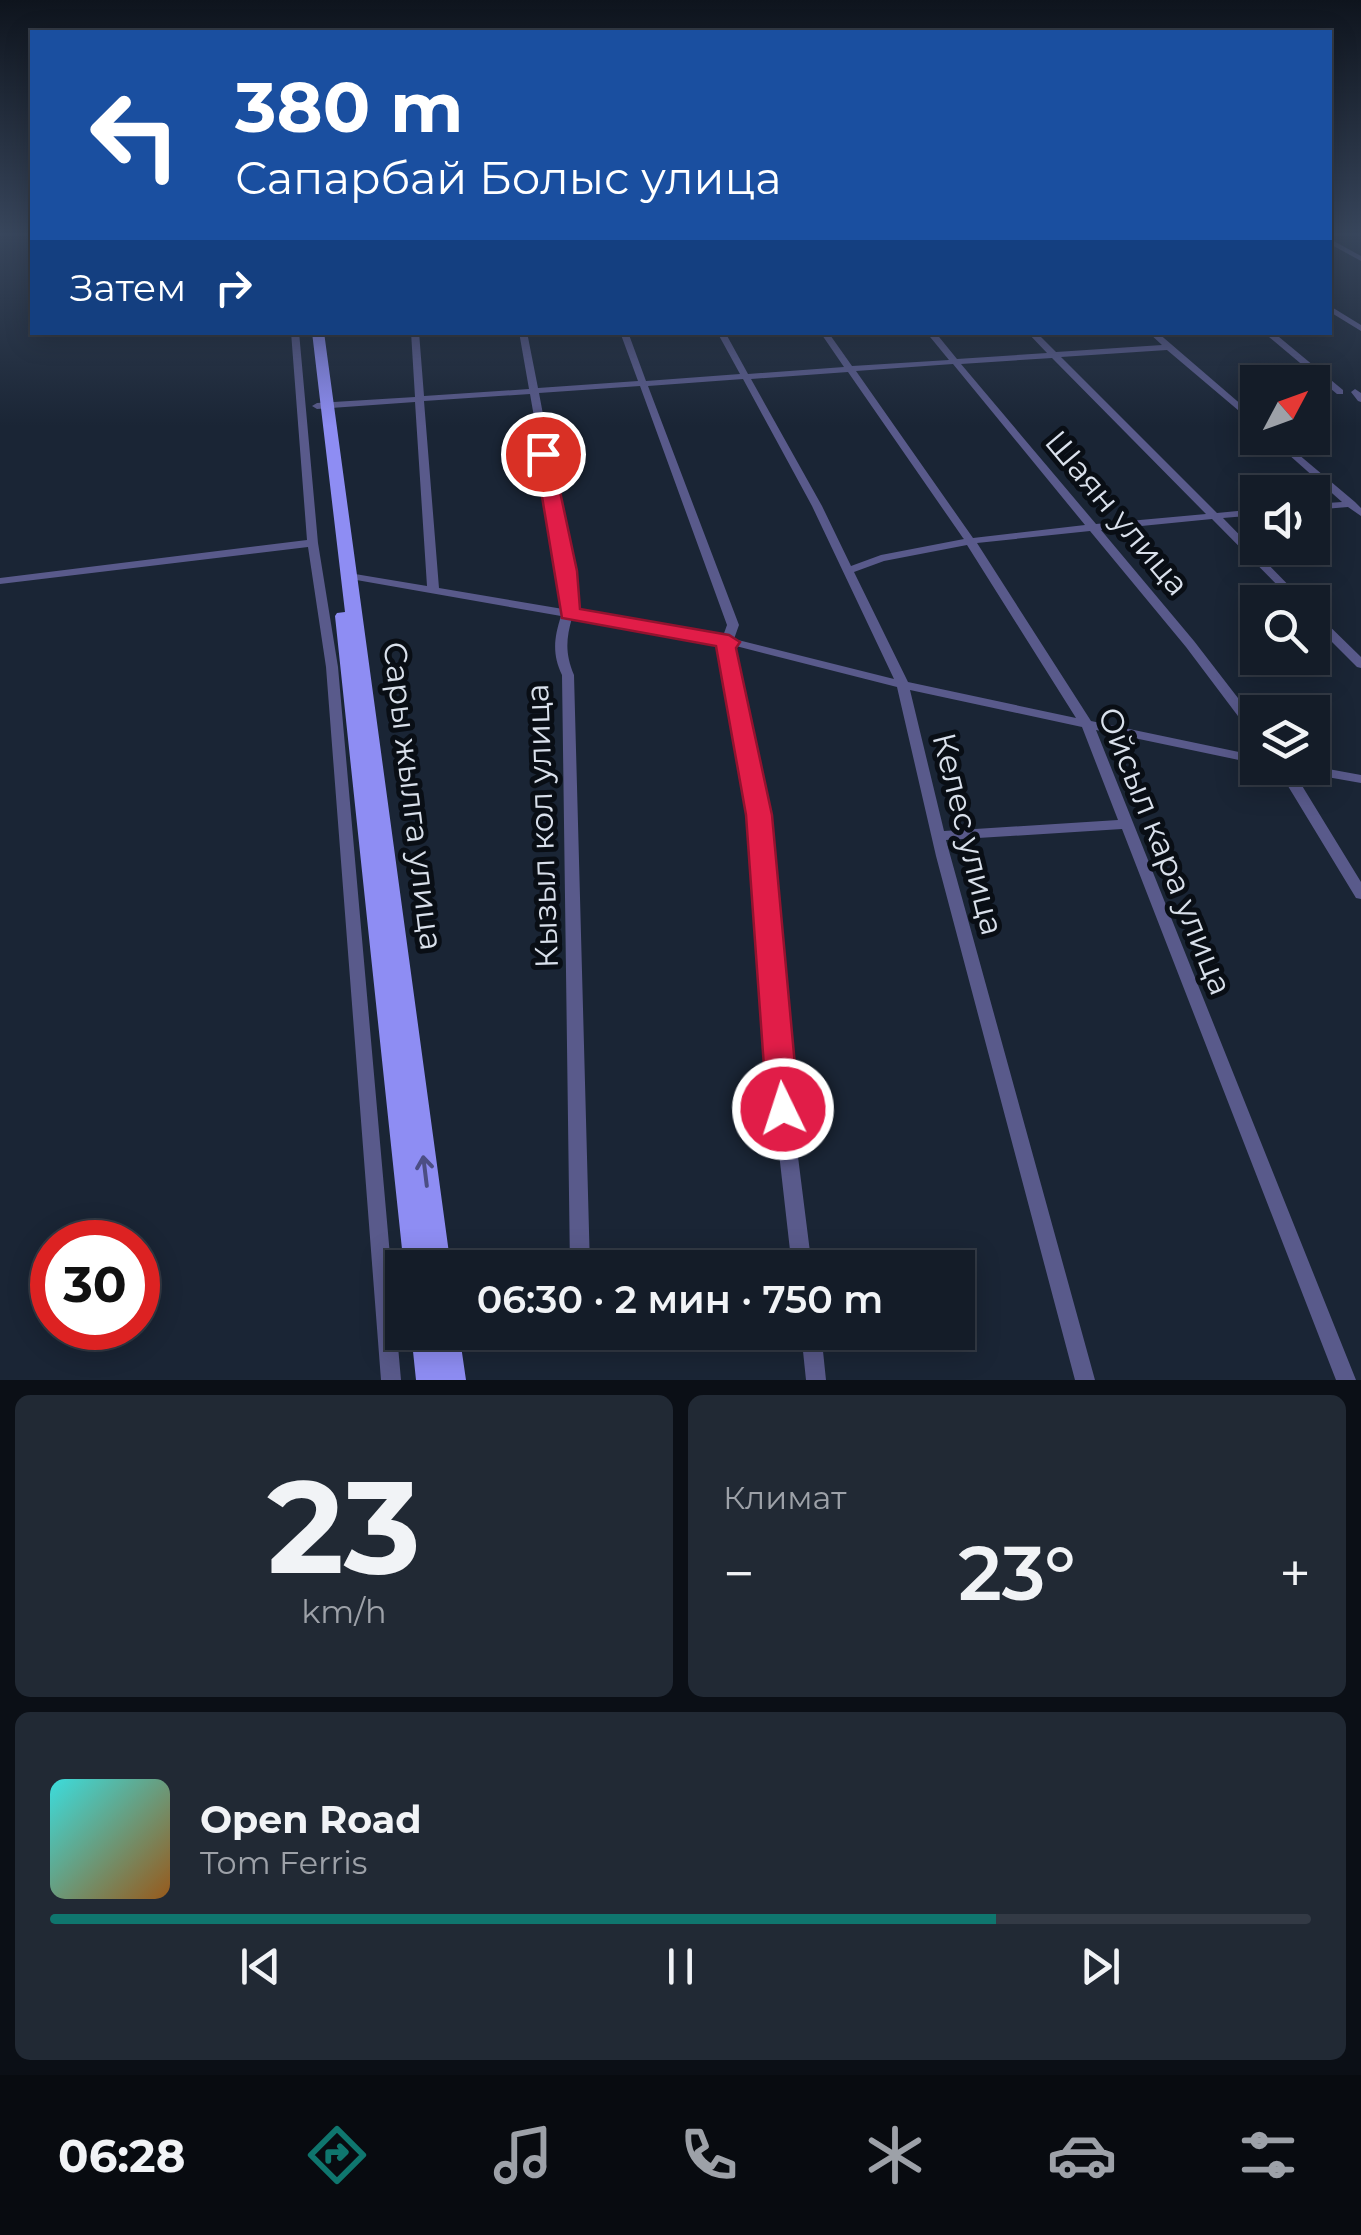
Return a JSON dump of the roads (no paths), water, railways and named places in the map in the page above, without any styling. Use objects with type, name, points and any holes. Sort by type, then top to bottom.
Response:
[{"type":"main road","name":"Сары жылга улица","points":[[309,335],[349,576],[435,1250]]},
{"type":"main road","name":"Сары жылга улица","points":[[318,335],[322,406],[416,1250]]},
{"type":"main road","points":[[427,1350],[431,1380]]},
{"type":"main road","points":[[447,1350],[451,1380]]},
{"type":"street","points":[[1332,309],[1361,329]]},
{"type":"street","points":[[294,335],[313,542],[332,667],[391,1380]]},
{"type":"street","points":[[414,335],[433,590]]},
{"type":"street","name":"Кызыл кол улица","points":[[524,335],[567,571],[570,613],[561,622],[558,657],[568,674],[580,1250]]},
{"type":"street","points":[[625,335],[733,625],[726,648],[759,815],[783,1109],[800,1250]]},
{"type":"street","name":"Келес улица","points":[[722,335],[848,571],[904,685],[938,836],[1085,1380]]},
{"type":"street","name":"Ойсыл кара улица","points":[[826,335],[970,541],[1088,726],[1346,1380]]},
{"type":"street","name":"Шаян улица","points":[[933,335],[1240,710]]},
{"type":"street","points":[[1035,335],[1283,585]]},
{"type":"street","points":[[1155,335],[1240,409]]},
{"type":"street","points":[[1271,335],[1340,392]]},
{"type":"street","points":[[322,406],[1168,347]]},
{"type":"street","points":[[1294,455],[1361,513]]},
{"type":"street","points":[[1330,506],[1351,504]]},
{"type":"street","points":[[848,571],[881,558],[970,541],[1240,513]]},
{"type":"street","points":[[0,581],[313,542]]},
{"type":"street","points":[[349,576],[729,642],[904,685],[1240,756]]},
{"type":"street","points":[[1330,633],[1361,664]]},
{"type":"street","points":[[1330,774],[1361,779]]},
{"type":"street","points":[[1294,785],[1361,894]]},
{"type":"street","points":[[938,836],[1126,824]]},
{"type":"street","points":[[812,1350],[816,1380]]}]
